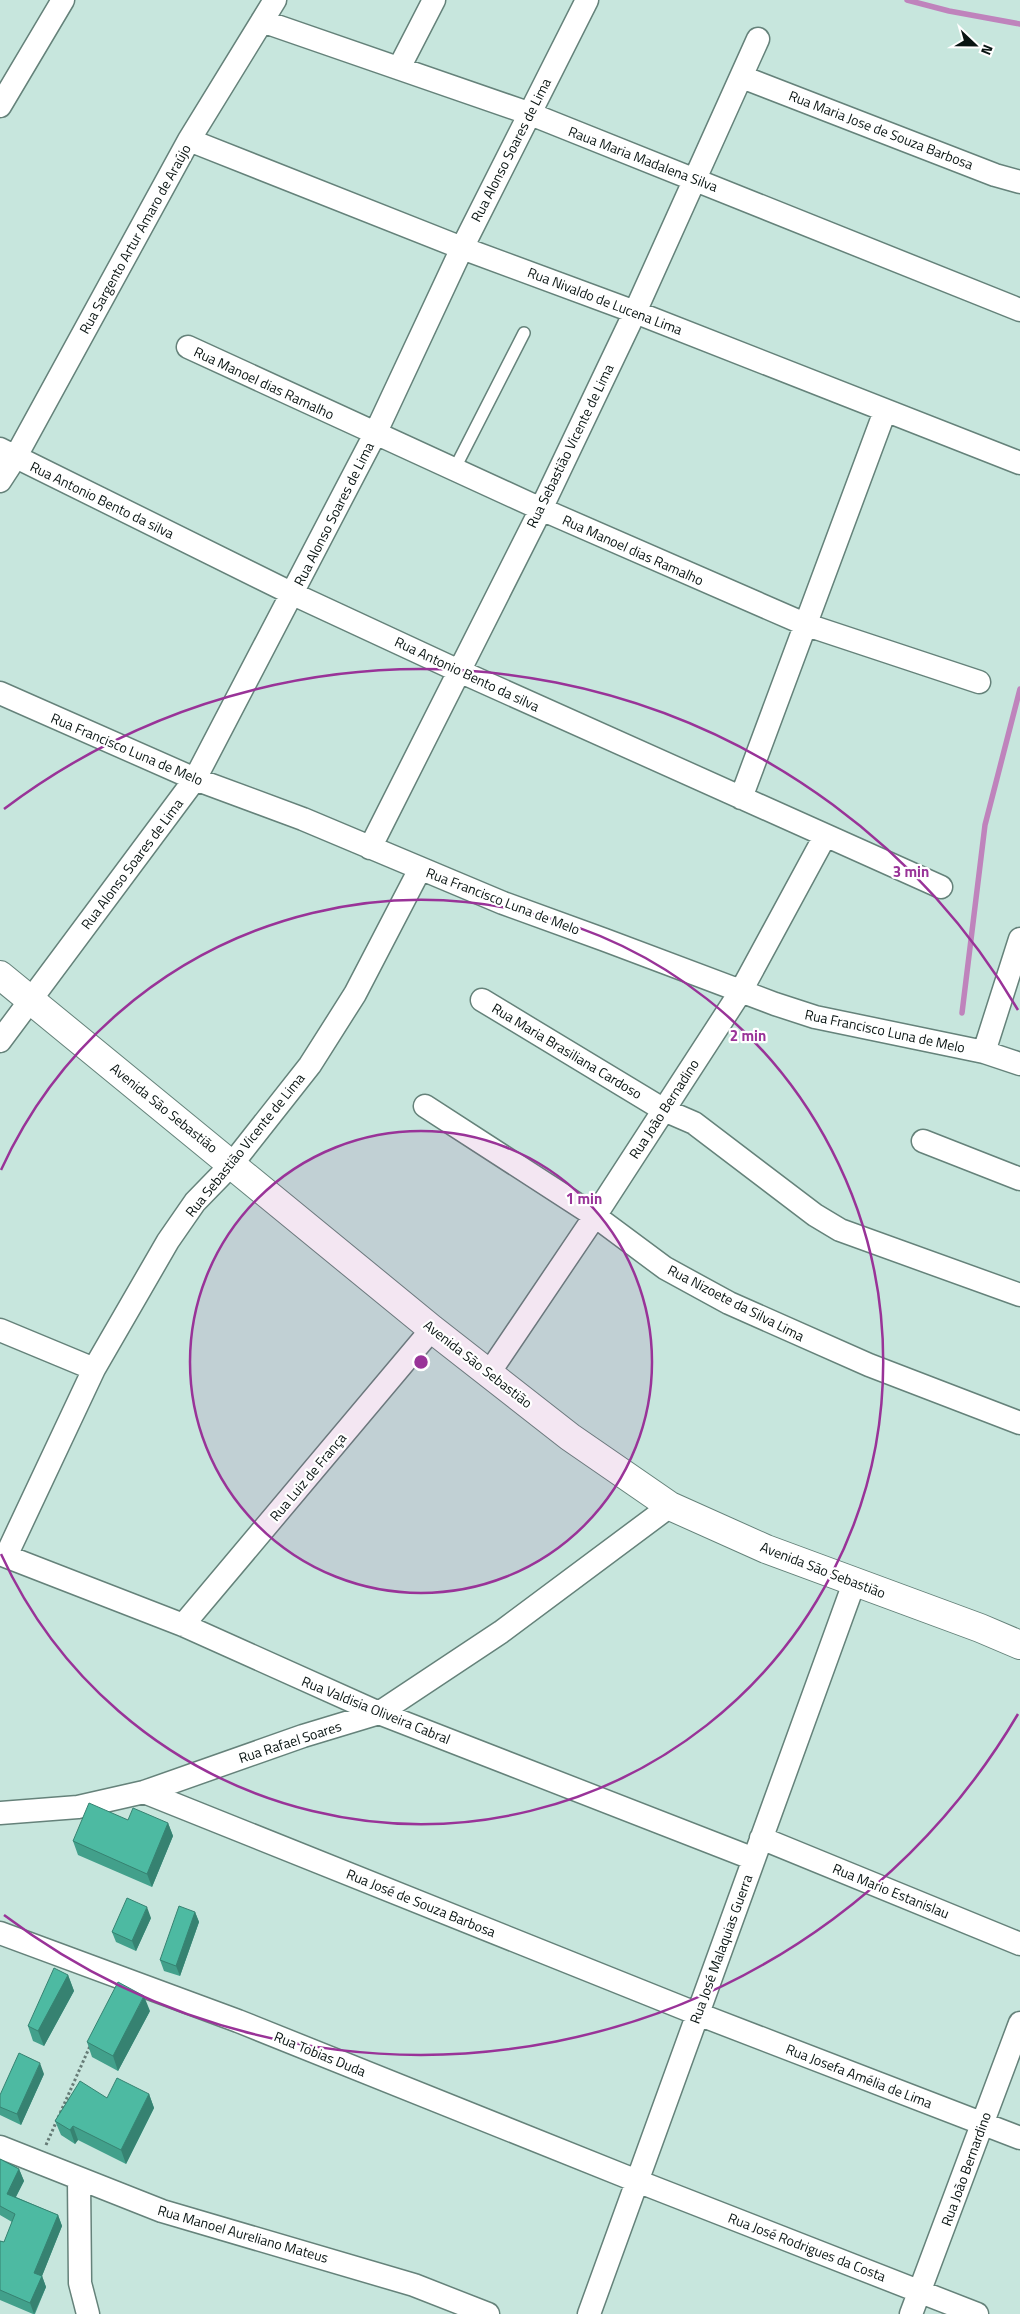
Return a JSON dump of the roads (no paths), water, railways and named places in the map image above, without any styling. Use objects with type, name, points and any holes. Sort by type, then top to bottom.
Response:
[{"type":"main road","name":"Avenida São Sebastião","points":[[0,975],[432,1328],[592,1453],[670,1506],[766,1549],[980,1628],[1020,1645]]},
{"type":"street","points":[[0,106],[63,0]]},
{"type":"street","name":"Rua Sargento Artur Amaro de Araújo","points":[[0,480],[7,453],[189,140],[275,0]]},
{"type":"street","points":[[399,68],[434,0]]},
{"type":"street","name":"Rua Alonso Soares de Lima","points":[[0,1041],[195,780],[375,434],[462,248],[528,113],[587,0]]},
{"type":"street","name":"Raua Maria Madalena Silva","points":[[262,21],[528,113],[1020,310]]},
{"type":"street","name":"Rua Sebastião Vicente de Lima","points":[[370,848],[541,510],[635,312],[693,178],[742,77],[758,38]]},
{"type":"street","name":"Rua Maria Jose de Souza Barbosa","points":[[742,77],[995,175],[1020,182]]},
{"type":"street","name":"Rua Nivaldo de Lucena Lima","points":[[189,140],[462,248],[635,312],[1020,463]]},
{"type":"street","name":"Rua Manoel dias Ramalho","points":[[188,347],[541,510],[807,625],[979,682]]},
{"type":"street","points":[[741,798],[807,625],[885,411]]},
{"type":"street","name":"Rua Antonio Bento da silva","points":[[7,453],[293,594],[459,671],[941,887]]},
{"type":"street","name":"Rua Francisco Luna de Melo","points":[[0,693],[195,780],[303,819],[503,903],[741,991],[815,1017],[984,1052],[1020,1064]]},
{"type":"street","name":"Rua João Bernadino","points":[[489,1373],[595,1216],[741,991],[825,836]]},
{"type":"street","name":"Rua Sebastião Vicente de Lima","points":[[3,1555],[94,1369],[179,1225],[195,1202],[232,1164],[310,1065],[355,994],[420,869]]},
{"type":"street","points":[[984,1052],[1020,939]]},
{"type":"street","name":"Rua Maria Brasiliana Cardoso","points":[[482,1000],[664,1110],[701,1127],[795,1200],[840,1230],[1020,1295]]},
{"type":"street","name":"Rua Nizoete da Silva Lima","points":[[424,1106],[595,1216],[665,1268],[729,1303],[870,1365],[1020,1423]]},
{"type":"street","points":[[923,1141],[1020,1180]]},
{"type":"street","name":"Rua Luiz de França","points":[[183,1625],[432,1328]]},
{"type":"street","points":[[2,1335],[94,1369]]},
{"type":"street","name":"Rua Rafael Soares","points":[[0,1813],[78,1806],[144,1792],[304,1736],[379,1713],[501,1632],[670,1506]]},
{"type":"street","name":"Rua Valdisia Oliveira Cabral","points":[[3,1555],[183,1625],[379,1713],[754,1859]]},
{"type":"street","name":"Rua José Malaquias Guerra","points":[[589,2314],[854,1583]]},
{"type":"street","name":"Rua José de Souza Barbosa","points":[[144,1792],[698,2014]]},
{"type":"street","name":"Rua Mario Estanislau","points":[[762,1838],[1020,1944]]},
{"type":"street","name":"Rua Tobias Duda","points":[[0,1933],[238,2021],[637,2181]]},
{"type":"street","name":"Rua Josefa Amélia de Lima","points":[[698,2014],[1020,2138]]},
{"type":"street","name":"Rua João Bernardino","points":[[911,2314],[1020,2023]]},
{"type":"street","name":"Rua Manoel Aureliano Mateus","points":[[0,2147],[162,2211],[414,2285],[488,2314]]},
{"type":"street","points":[[79,2179],[80,2283],[88,2314]]},
{"type":"street","name":"Rua José Rodrigues da Costa","points":[[637,2181],[977,2314]]},
{"type":"lane","points":[[454,470],[524,333]]},
{"type":"waterway","points":[[907,0],[949,11],[1020,24]]},
{"type":"waterway","points":[[962,1013],[985,825],[1020,689]]}]
